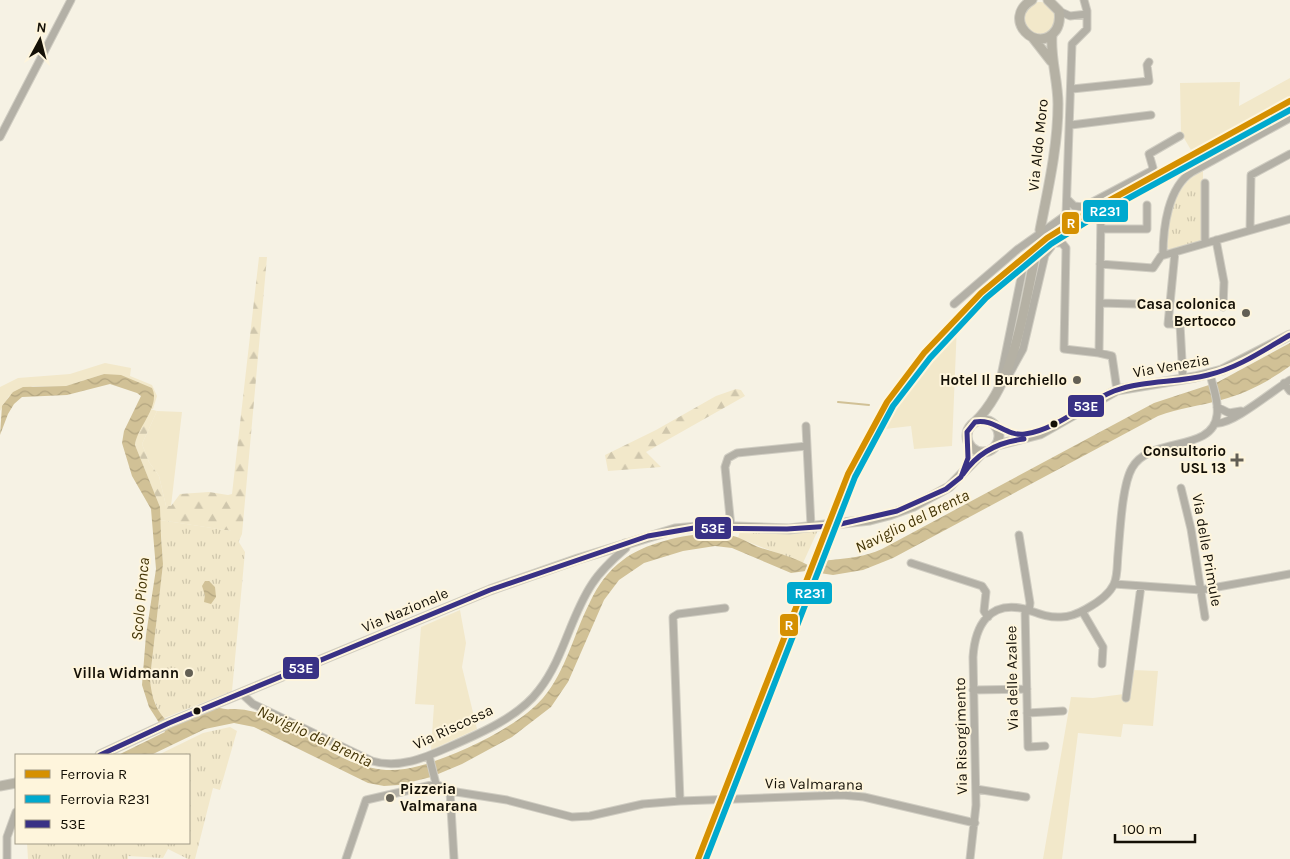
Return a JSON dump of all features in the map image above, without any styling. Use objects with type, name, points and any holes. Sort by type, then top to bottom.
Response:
[{"type":"main road","name":"Via Aldo Moro","points":[[1032,0],[1023,7],[1019,16],[1024,32],[1033,38],[1052,63]]},
{"type":"main road","points":[[1033,38],[1044,38],[1052,35],[1059,24],[1058,11],[1049,0]]},
{"type":"main road","name":"Via Aldo Moro","points":[[1040,230],[1052,162],[1057,118],[1057,90],[1052,63],[1052,35]]},
{"type":"main road","points":[[970,445],[975,450],[983,452],[991,450],[997,445],[999,437],[993,410],[1020,325],[1034,262]]},
{"type":"main road","name":"Via Venezia","points":[[997,445],[1035,436],[1117,390],[1183,379],[1211,378],[1290,335]]},
{"type":"main road","points":[[966,469],[970,445],[967,432],[998,391]]},
{"type":"main road","points":[[975,422],[986,420],[996,427]]},
{"type":"main road","name":"Via Venezia","points":[[996,427],[1007,434],[1020,435],[1057,424]]},
{"type":"main road","points":[[966,469],[983,452]]},
{"type":"main road","name":"Via Nazionale","points":[[102,754],[159,727],[490,590],[625,544],[674,529],[700,526],[766,529],[870,520],[898,513],[949,487],[959,479],[966,469]]},
{"type":"main road","points":[[0,786],[15,783]]},
{"type":"street","points":[[0,137],[71,0]]},
{"type":"street","points":[[954,304],[1018,249],[1066,215],[1071,125],[1072,44],[1087,29],[1087,14],[1084,0]]},
{"type":"street","points":[[1058,11],[1070,16]]},
{"type":"street","points":[[1059,24],[1070,16],[1087,14]]},
{"type":"street","points":[[1072,89],[1148,81],[1147,65],[1149,62]]},
{"type":"street","points":[[1071,125],[1151,115]]},
{"type":"street","points":[[1163,255],[1171,197],[1176,187],[1188,175],[1290,118]]},
{"type":"street","points":[[1068,200],[1074,206],[1086,206],[1151,171],[1153,168],[1149,154],[1180,136]]},
{"type":"street","points":[[1250,230],[1251,176],[1290,154]]},
{"type":"street","points":[[1204,183],[1205,243]]},
{"type":"street","points":[[1101,229],[1147,229],[1148,205]]},
{"type":"street","points":[[1099,353],[1101,211]]},
{"type":"street","points":[[1100,264],[1153,268],[1158,257],[1163,255],[1290,219]]},
{"type":"street","points":[[1216,240],[1224,286],[1222,308]]},
{"type":"street","points":[[998,391],[1023,349],[1045,255],[1057,242]]},
{"type":"street","points":[[998,391],[1016,311],[1023,268],[1043,250],[1057,242],[1064,244],[1066,248],[1064,349],[1112,356],[1117,390]]},
{"type":"street","points":[[1175,252],[1168,324],[1180,324],[1183,379]]},
{"type":"street","points":[[1100,303],[1135,304]]},
{"type":"street","points":[[1211,378],[1217,405],[1216,421]]},
{"type":"street","points":[[911,563],[982,586],[986,592],[984,612],[988,616],[1004,608],[1027,610],[1060,618],[1082,611],[1100,600],[1114,584],[1124,501],[1133,465],[1149,453],[1202,437],[1216,421],[1244,410],[1287,382],[1290,391]]},
{"type":"street","points":[[1217,405],[1229,413],[1244,410]]},
{"type":"street","points":[[806,426],[811,526]]},
{"type":"street","points":[[731,527],[725,467],[728,458],[737,453],[807,446]]},
{"type":"street","name":"Via delle Primule","points":[[1182,488],[1191,528],[1205,616]]},
{"type":"street","points":[[1019,535],[1030,603],[1027,610]]},
{"type":"street","name":"Via Riscossa","points":[[242,694],[253,704],[372,761],[394,764],[429,757],[504,719],[538,691],[560,655],[591,585],[600,572],[626,548],[625,544]]},
{"type":"street","points":[[1114,584],[1201,590],[1290,574]]},
{"type":"street","points":[[1126,698],[1141,586]]},
{"type":"street","points":[[680,801],[673,617],[678,614],[725,608]]},
{"type":"street","name":"Via delle Azalee","points":[[1027,610],[1028,747],[1044,746]]},
{"type":"street","points":[[1082,611],[1103,646],[1102,664]]},
{"type":"street","name":"Via Risorgimento","points":[[970,859],[975,823],[976,789],[973,690],[974,645],[980,626],[988,616]]},
{"type":"street","points":[[973,690],[1027,689]]},
{"type":"street","points":[[1027,713],[1063,711]]},
{"type":"street","points":[[346,859],[366,800],[436,784],[436,775],[429,757]]},
{"type":"street","name":"Via Valmarana","points":[[436,784],[450,792],[513,802],[572,817],[590,816],[643,804],[680,801],[849,795],[975,823]]},
{"type":"street","points":[[976,789],[1026,797]]},
{"type":"street","points":[[450,792],[454,859]]},
{"type":"street","points":[[7,859],[7,837],[15,815]]},
{"type":"green space","points":[[1040,2],[1046,3],[1051,7],[1055,12],[1055,24],[1051,29],[1046,33],[1040,34],[1034,33],[1029,29],[1025,24],[1024,18],[1025,12],[1029,7],[1034,3]]},
{"type":"green space","points":[[1290,78],[1290,97],[1191,150],[1181,133],[1180,83],[1240,82],[1239,106]]},
{"type":"green space","points":[[1203,170],[1202,241],[1169,250],[1166,245],[1175,202],[1179,193],[1192,177]]},
{"type":"green space","points":[[259,257],[267,257],[242,534],[238,543],[231,531],[160,520],[160,507],[135,445],[136,437],[150,409],[157,411],[142,444],[149,462],[159,476],[166,506],[171,506],[180,494],[209,492],[232,494]]},
{"type":"green space","points":[[957,324],[952,446],[914,449],[911,426],[876,430],[909,381]]},
{"type":"green space","points":[[105,363],[131,368],[130,376],[152,385],[157,396],[153,409],[150,409],[154,397],[151,388],[104,374],[66,386],[33,386],[9,396],[0,411],[0,387],[18,378],[70,374]]},
{"type":"green space","points":[[736,389],[741,390],[745,396],[646,452],[661,467],[608,471],[605,455],[656,430],[716,396]]},
{"type":"green space","points":[[157,411],[182,412],[171,506],[166,506],[159,476],[149,462],[142,444]]},
{"type":"green space","points":[[160,520],[232,531],[245,552],[232,691],[162,719],[151,692],[150,678],[163,564]]},
{"type":"green space","points":[[818,530],[803,563],[738,538],[740,531],[765,533]]},
{"type":"green space","points":[[460,610],[466,643],[462,667],[477,729],[431,750],[434,705],[415,704],[421,627]]},
{"type":"green space","points":[[1132,670],[1158,671],[1153,726],[1123,724],[1121,737],[1078,733],[1062,859],[1043,859],[1071,697],[1093,698],[1124,694]]},
{"type":"green space","points":[[230,727],[237,731],[220,790],[213,788],[195,859],[188,859],[168,849],[163,858],[128,856],[128,859],[28,859],[27,844],[190,844],[190,754],[160,754],[203,733]]},
{"type":"water","points":[[1290,343],[1290,366],[1274,377],[1240,394],[1158,416],[893,558],[863,570],[833,575],[806,571],[791,573],[732,548],[715,546],[683,551],[644,563],[619,580],[604,600],[568,682],[551,707],[512,737],[462,764],[431,777],[399,785],[384,786],[368,783],[254,727],[234,723],[205,729],[153,754],[120,754],[165,732],[149,707],[142,685],[146,635],[156,569],[151,509],[132,476],[122,443],[124,431],[141,396],[110,384],[67,395],[22,397],[14,404],[8,414],[0,435],[2,406],[13,392],[23,387],[66,386],[104,374],[121,375],[152,388],[154,395],[151,409],[135,445],[160,507],[163,564],[150,678],[153,699],[159,711],[167,722],[173,726],[202,713],[219,708],[254,712],[277,720],[342,758],[366,767],[391,770],[419,766],[468,748],[503,730],[532,709],[543,698],[558,676],[584,614],[600,584],[618,564],[645,547],[674,538],[717,534],[738,537],[761,548],[791,557],[808,565],[869,554],[882,549],[1154,403],[1218,382]]},
{"type":"water","points":[[205,581],[209,581],[215,587],[216,597],[211,604],[204,602],[205,595],[202,586]]},
{"type":"waterway","points":[[838,402],[869,405]]},
{"type":"tunnel","points":[[1034,262],[1040,230]]},
{"type":"rail line","name":"R","points":[[698,859],[848,474],[887,402],[924,353],[981,293],[1047,238],[1092,210],[1290,101]]},
{"type":"rail line","name":"R231","points":[[706,859],[855,477],[893,406],[930,358],[986,298],[1051,244],[1096,216],[1290,110]]},
{"type":"transit line","name":"53E","points":[[102,754],[169,723],[490,590],[648,536],[694,528],[787,529],[832,526],[897,511],[946,489],[961,477],[968,458],[967,432],[975,422],[982,421],[1018,434],[1037,431],[1049,427],[1114,391],[1125,387],[1196,378],[1219,372],[1250,358],[1290,335]]},
{"type":"transit line","name":"53E","points":[[963,474],[975,460],[989,449],[1015,440],[1024,439]]},
{"type":"place","name":"Casa colonica Bertocco","points":[[1246,313]]},
{"type":"place","name":"Hotel Il Burchiello","points":[[1077,380]]},
{"type":"place","name":"Consultorio USL 13","points":[[1237,460]]},
{"type":"place","name":"Villa Widmann","points":[[189,673]]},
{"type":"place","name":"Pizzeria Valmarana","points":[[390,798]]},
{"type":"water label","name":"Naviglio del Brenta","points":[[912,521]]},
{"type":"water label","name":"Scolo Pionca","points":[[140,599]]},
{"type":"water label","name":"Naviglio del Brenta","points":[[315,736]]}]
